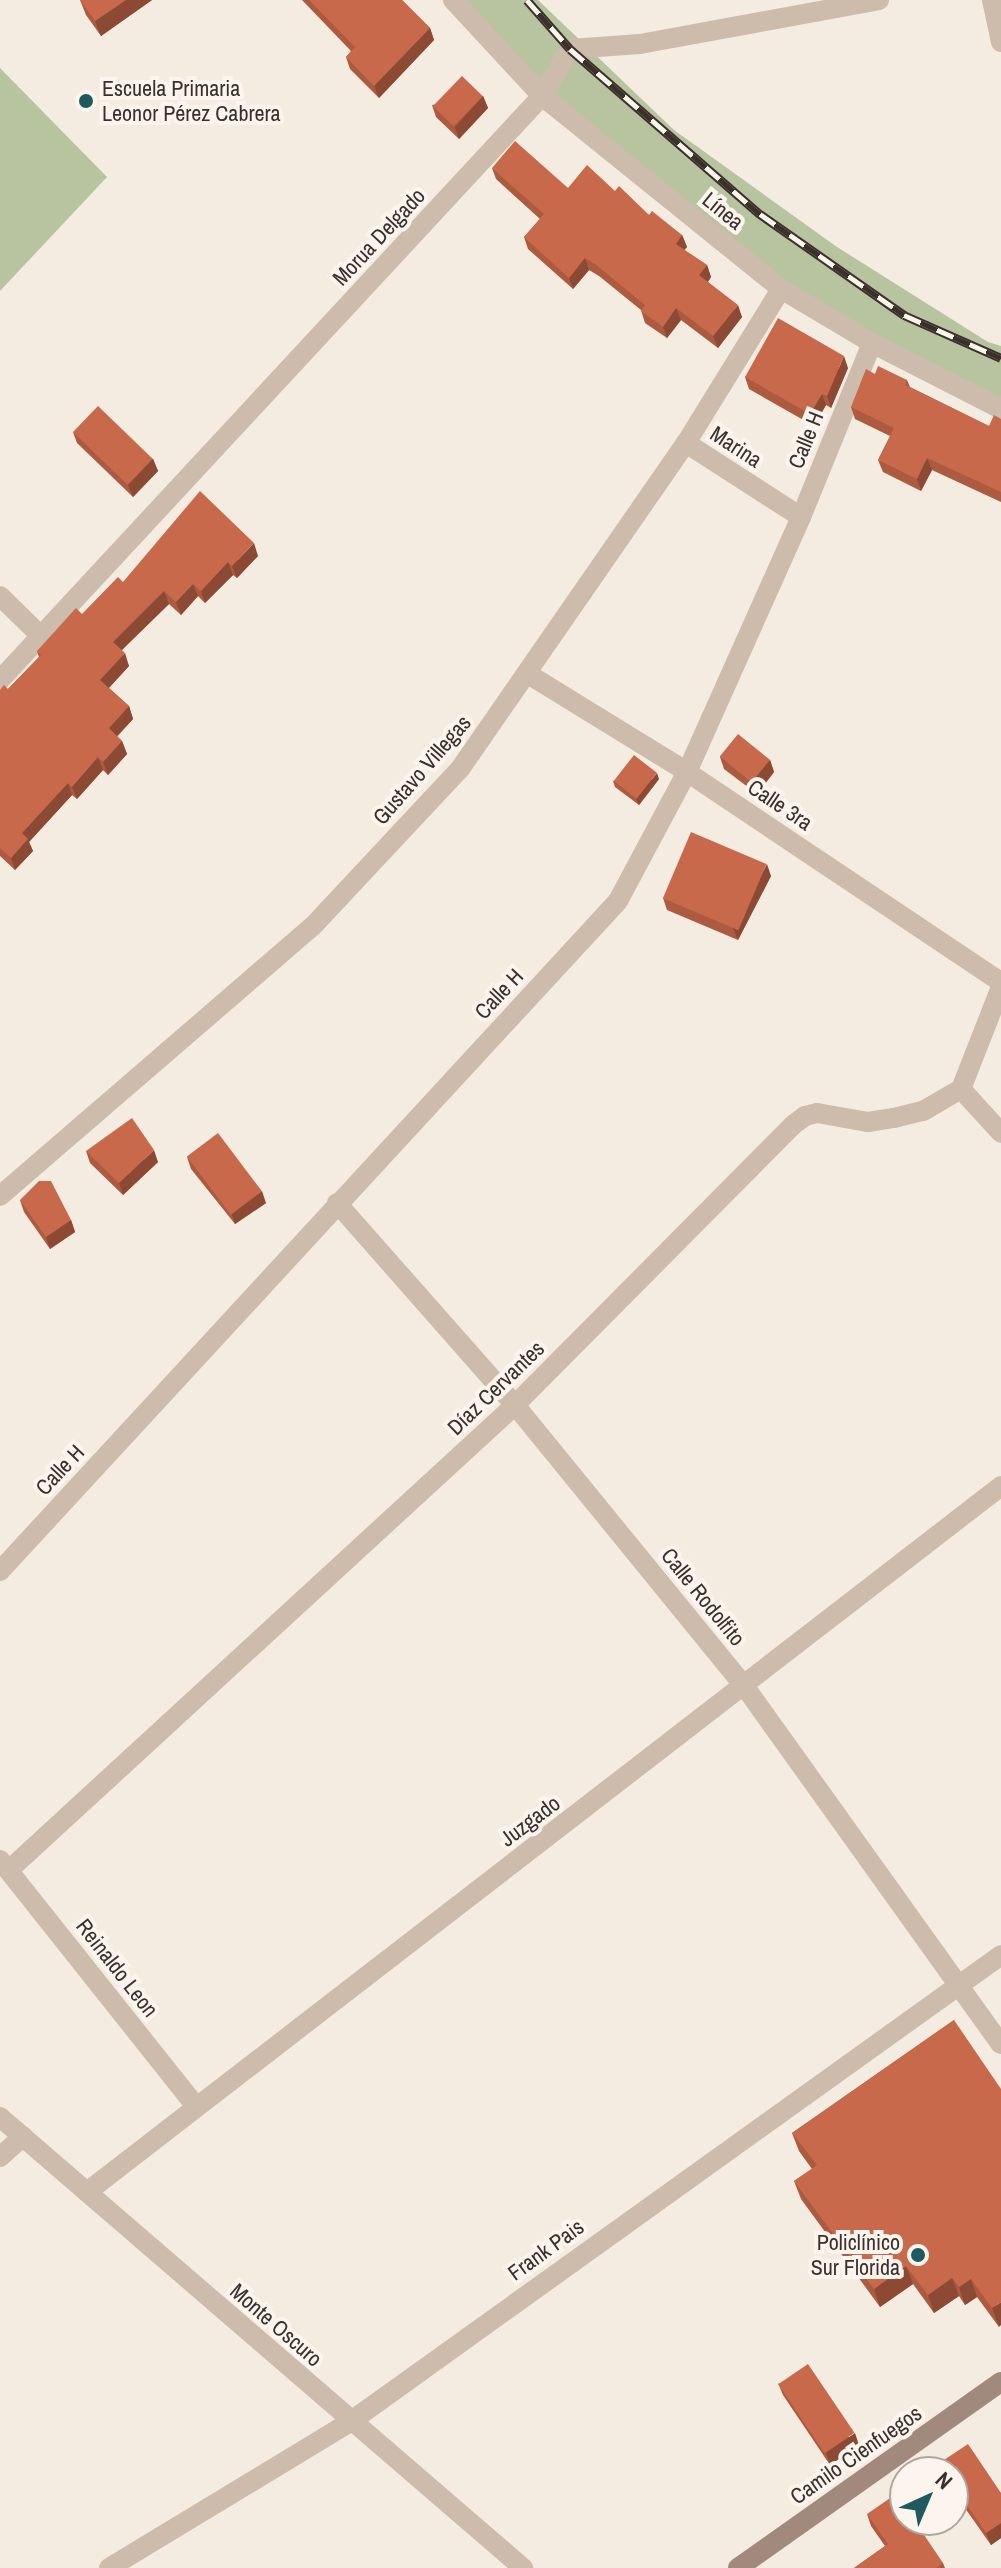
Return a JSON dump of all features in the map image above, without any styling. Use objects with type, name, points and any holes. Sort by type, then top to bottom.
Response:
[{"type":"street","name":"Línea","points":[[453,0],[542,96],[781,289],[872,343],[1001,409]]},
{"type":"street","name":"Morua Delgado","points":[[0,680],[542,96],[570,49],[640,44],[879,0]]},
{"type":"street","points":[[992,0],[1001,42]]},
{"type":"street","name":"Gustavo Villegas","points":[[0,1196],[312,927],[460,769],[686,443],[781,289]]},
{"type":"street","name":"Calle H","points":[[0,1571],[618,901],[687,772],[801,517],[872,343]]},
{"type":"street","name":"Marina","points":[[686,443],[801,517]]},
{"type":"street","points":[[0,596],[41,636]]},
{"type":"street","name":"Calle 3ra","points":[[528,674],[687,772],[1001,984]]},
{"type":"street","points":[[1001,984],[961,1089],[1001,1133]]},
{"type":"street","name":"Díaz Cervantes","points":[[4,1865],[515,1405],[805,1116],[817,1113],[868,1122],[894,1118],[923,1111],[961,1089]]},
{"type":"street","name":"Calle Rodolfito","points":[[337,1203],[515,1405],[745,1687],[1001,2044]]},
{"type":"street","name":"Juzgado","points":[[87,2192],[745,1687],[1001,1486]]},
{"type":"street","name":"Reinaldo Leon","points":[[4,1865],[196,2106]]},
{"type":"street","name":"Frank Pais","points":[[109,2568],[350,2422],[1001,1955]]},
{"type":"street","name":"Monte Oscuro","points":[[0,2117],[350,2422],[523,2568]]},
{"type":"street","points":[[0,2157],[23,2136]]},
{"type":"street","name":"Camilo Cienfuegos","points":[[738,2568],[1001,2382]]},
{"type":"green space","points":[[453,0],[538,0],[674,130],[837,247],[988,342],[1001,346],[1001,409],[781,289],[542,96]]},
{"type":"green space","points":[[0,68],[107,177],[0,291]]},
{"type":"building","points":[[80,0],[126,0],[95,21]]},
{"type":"building","points":[[309,0],[402,0],[430,28],[374,86],[346,57],[355,47]]},
{"type":"building","points":[[462,76],[483,96],[454,126],[433,106]]},
{"type":"building","points":[[515,141],[568,188],[587,165],[615,191],[619,186],[649,215],[652,211],[682,235],[676,244],[707,265],[699,275],[738,305],[713,336],[676,308],[663,327],[641,311],[645,305],[585,258],[569,278],[524,237],[544,214],[492,168]]},
{"type":"building","points":[[778,318],[844,356],[827,396],[822,394],[810,414],[745,377]]},
{"type":"building","points":[[878,366],[907,380],[905,385],[989,426],[994,415],[1001,419],[1001,492],[927,458],[917,479],[878,460],[894,428],[851,407],[866,369],[875,374]]},
{"type":"building","points":[[98,406],[153,459],[128,485],[73,432]]},
{"type":"building","points":[[200,491],[254,543],[232,566],[228,562],[201,591],[193,584],[176,602],[164,591],[113,642],[125,653],[100,680],[129,706],[109,728],[122,741],[103,762],[98,757],[72,787],[68,783],[22,833],[28,839],[11,858],[0,848],[0,690],[4,685],[8,689],[41,655],[37,651],[76,608],[82,614],[118,577],[123,582]]},
{"type":"building","points":[[738,734],[770,760],[752,782],[720,757]]},
{"type":"building","points":[[634,755],[657,773],[637,799],[614,781]]},
{"type":"building","points":[[691,832],[766,864],[738,930],[663,898]]},
{"type":"building","points":[[132,1118],[154,1150],[119,1183],[86,1151]]},
{"type":"building","points":[[218,1133],[262,1191],[231,1215],[187,1156]]},
{"type":"building","points":[[39,1181],[51,1181],[71,1220],[46,1237],[20,1200]]},
{"type":"building","name":"Policlínico Sur Florida","points":[[954,2020],[1001,2089],[1001,2302],[992,2308],[971,2279],[959,2287],[952,2278],[928,2295],[906,2266],[874,2289],[794,2181],[817,2165],[792,2133]]},
{"type":"building","points":[[808,2364],[854,2433],[825,2453],[778,2384]]},
{"type":"building","points":[[968,2444],[1001,2493],[1001,2523],[986,2533],[969,2508],[969,2456],[950,2456]]},
{"type":"building","points":[[889,2499],[889,2536],[925,2536],[943,2563],[936,2568],[854,2568],[888,2544],[867,2514]]},
{"type":"railway","points":[[527,0],[570,49],[760,214],[904,315],[1001,358]]},
{"type":"place","name":"Escuela Primaria Leonor Pérez Cabrera","points":[[86,101]]},
{"type":"place","name":"Policlínico Sur Florida","points":[[918,2255]]}]
